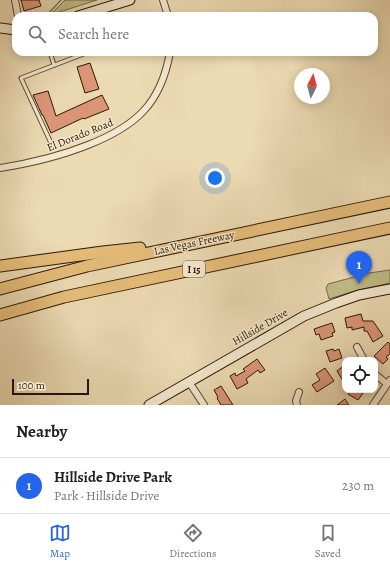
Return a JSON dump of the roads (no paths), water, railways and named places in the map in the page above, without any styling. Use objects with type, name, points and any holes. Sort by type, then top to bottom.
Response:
[{"type":"highway","name":"Las Vegas Freeway","points":[[0,289],[87,266],[390,202]]},
{"type":"highway","name":"I 15","points":[[0,315],[71,295],[390,228]]},
{"type":"highway","points":[[0,266],[103,252],[191,244]]},
{"type":"main road","points":[[91,12],[130,0]]},
{"type":"main road","points":[[0,28],[12,30]]},
{"type":"main road","name":"Hillside Drive","points":[[149,405],[304,316],[336,302],[359,295],[390,289]]},
{"type":"street","points":[[15,0],[17,12]]},
{"type":"street","points":[[163,0],[167,12]]},
{"type":"street","name":"El Dorado Road","points":[[0,168],[65,155],[118,132],[135,120],[154,98],[167,70],[169,56]]},
{"type":"street","points":[[356,347],[362,357]]},
{"type":"street","points":[[373,405],[389,383],[378,376]]},
{"type":"street","points":[[189,382],[204,405]]},
{"type":"street","points":[[297,405],[296,401],[299,392]]},
{"type":"lane","points":[[51,56],[54,65]]},
{"type":"lane","points":[[51,143],[21,78],[78,56]]},
{"type":"waterway","points":[[50,12],[61,0]]},
{"type":"place","name":"Hillside Drive Park","points":[[359,284]]}]
